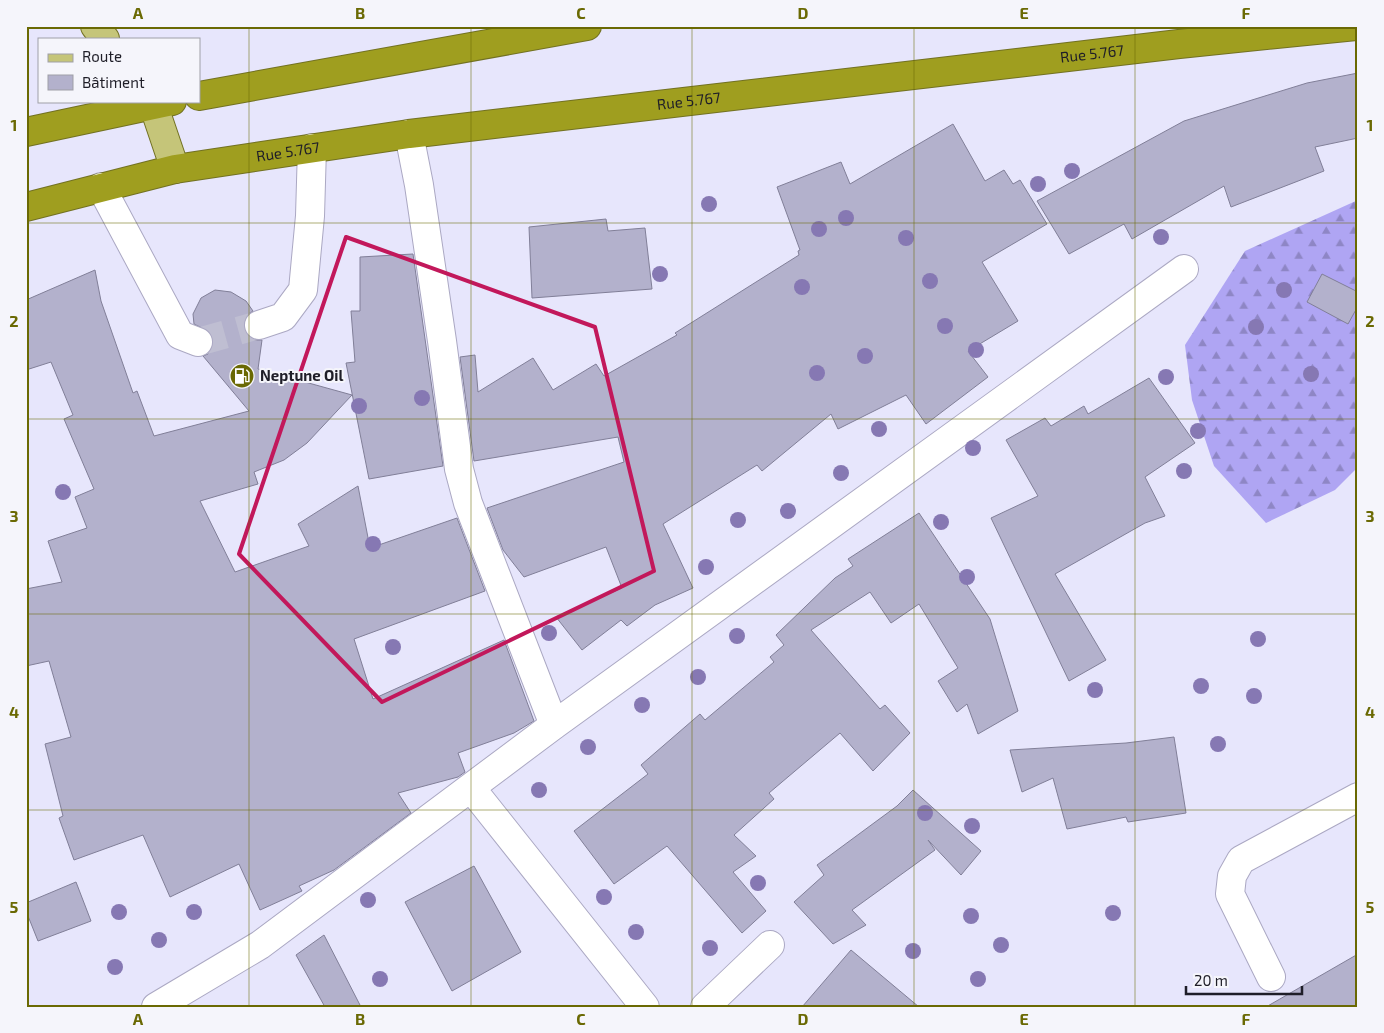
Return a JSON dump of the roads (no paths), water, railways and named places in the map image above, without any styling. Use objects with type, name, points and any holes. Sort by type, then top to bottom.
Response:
[{"type":"highway","points":[[200,96],[587,26]]},
{"type":"highway","name":"Rue 5.767","points":[[26,207],[175,169],[409,134],[1179,44],[1356,26]]},
{"type":"highway","points":[[26,132],[159,102]]},
{"type":"main road","points":[[95,26],[103,38]]},
{"type":"main road","points":[[159,102],[175,169]]},
{"type":"street","points":[[409,134],[442,341],[459,469],[468,503],[554,725]]},
{"type":"street","points":[[259,325],[283,317],[303,290],[310,216],[312,148]]},
{"type":"street","points":[[101,187],[180,335],[198,342]]},
{"type":"street","points":[[156,1007],[260,945],[554,725],[1184,269]]},
{"type":"street","points":[[471,788],[645,1007]]},
{"type":"street","points":[[1271,977],[1230,894],[1232,876],[1241,860],[1358,797]]},
{"type":"street","points":[[705,1007],[770,945]]},
{"type":"tunnel","points":[[198,342],[259,325]]},
{"type":"place","name":"Neptune Oil","points":[[242,376]]}]
